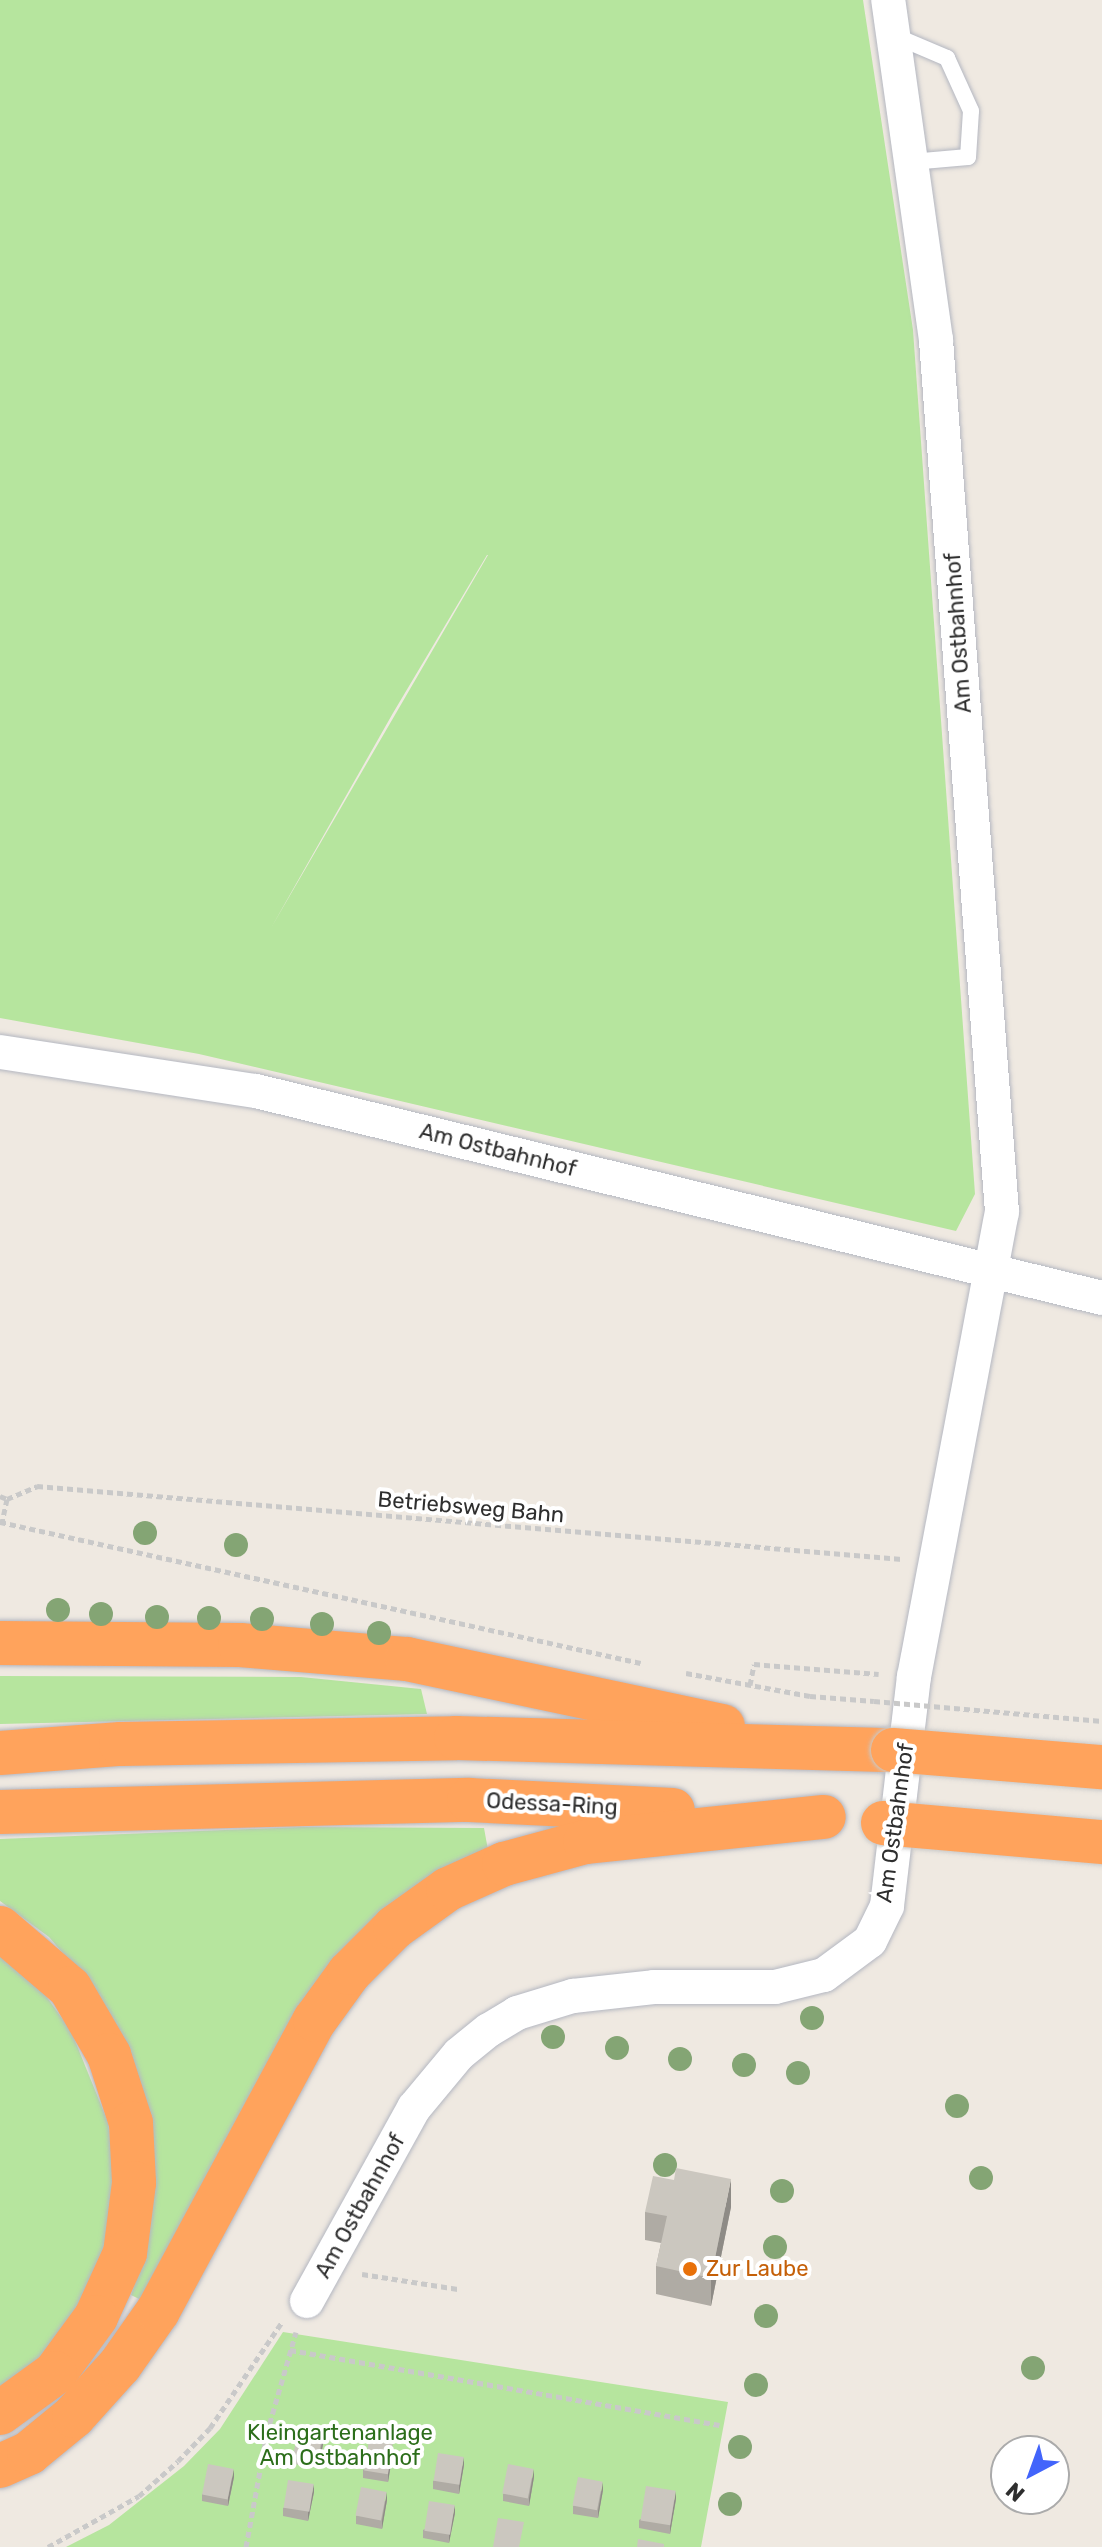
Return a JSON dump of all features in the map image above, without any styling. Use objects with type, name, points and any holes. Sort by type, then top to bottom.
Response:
[{"type":"highway","points":[[0,1643],[240,1645],[407,1659],[823,1748]]},
{"type":"highway","points":[[0,1753],[121,1744],[456,1738],[893,1750],[1102,1767]]},
{"type":"highway","name":"Odessa-Ring","points":[[0,1812],[469,1800],[824,1817],[1102,1842]]},
{"type":"highway","points":[[0,2466],[29,2453],[74,2416],[120,2365],[158,2311],[315,2020],[349,1973],[395,1927],[448,1889],[504,1864],[585,1842],[824,1817]]},
{"type":"highway","points":[[0,1928],[70,1988],[109,2055],[131,2123],[134,2183],[125,2253],[96,2317],[55,2373],[0,2413]]},
{"type":"street","name":"Am Ostbahnhof","points":[[307,2301],[414,2108],[459,2054],[489,2030],[517,2013],[573,1996],[654,1987],[775,1987],[824,1975],[870,1941],[887,1906],[914,1677],[1002,1212],[936,340],[888,0]]},
{"type":"street","name":"Am Ostbahnhof","points":[[0,1052],[256,1091],[992,1267],[1102,1298]]},
{"type":"lane","points":[[893,35],[947,58],[971,111],[968,157],[911,162]]},
{"type":"path","name":"Betriebsweg Bahn","points":[[4,1498],[37,1486],[935,1562]]},
{"type":"path","points":[[4,1498],[1,1522],[653,1666]]},
{"type":"path","points":[[750,1685],[754,1664],[889,1675]]},
{"type":"path","points":[[682,1672],[750,1685],[874,1701],[1102,1721]]},
{"type":"path","points":[[325,2269],[458,2289]]},
{"type":"path","points":[[246,2547],[267,2433],[307,2301]]},
{"type":"path","points":[[48,2547],[139,2496],[178,2461],[210,2428],[278,2326],[307,2301]]},
{"type":"path","points":[[290,2350],[719,2425]]},
{"type":"green space","points":[[0,0],[863,0],[913,330],[975,1194],[956,1231],[199,1054],[0,1018]],"holes":[[[488,555],[271,928],[393,713]]]},
{"type":"green space","points":[[0,1676],[301,1677],[421,1689],[427,1714],[0,1724]]},
{"type":"green space","points":[[302,1827],[484,1828],[488,1850],[421,1882],[143,2301],[131,2295],[141,2266],[93,1988],[49,1937],[0,1901],[0,1839]]},
{"type":"green space","points":[[0,1950],[41,1989],[71,2031],[108,2122],[115,2178],[110,2227],[95,2274],[70,2321],[41,2358],[0,2392]]},
{"type":"green space","name":"Kleingartenanlage Am Ostbahnhof","points":[[283,2332],[728,2402],[701,2547],[66,2547],[109,2525],[184,2466],[220,2429]]},
{"type":"building","name":"Zur Laube","points":[[676,2168],[731,2179],[711,2278],[656,2266],[667,2216],[645,2212],[653,2176],[674,2180]]},
{"type":"building","points":[[299,2425],[324,2430],[318,2460],[293,2455]]},
{"type":"building","points":[[369,2440],[393,2444],[388,2474],[364,2471]]},
{"type":"building","points":[[438,2453],[464,2457],[459,2485],[434,2481]]},
{"type":"building","points":[[208,2464],[234,2469],[228,2499],[202,2494]]},
{"type":"building","points":[[508,2464],[534,2469],[528,2498],[502,2493]]},
{"type":"building","points":[[578,2477],[603,2482],[597,2510],[572,2505]]},
{"type":"building","points":[[288,2480],[314,2484],[309,2512],[284,2508]]},
{"type":"building","points":[[646,2486],[676,2491],[670,2525],[641,2521]]},
{"type":"building","points":[[361,2487],[387,2492],[381,2520],[355,2515]]},
{"type":"building","points":[[429,2501],[455,2505],[450,2535],[424,2531]]},
{"type":"building","points":[[498,2518],[524,2522],[519,2547],[493,2547]]},
{"type":"building","points":[[638,2539],[664,2544],[664,2547],[637,2547]]},
{"type":"place","name":"Zur Laube","points":[[690,2269]]}]
